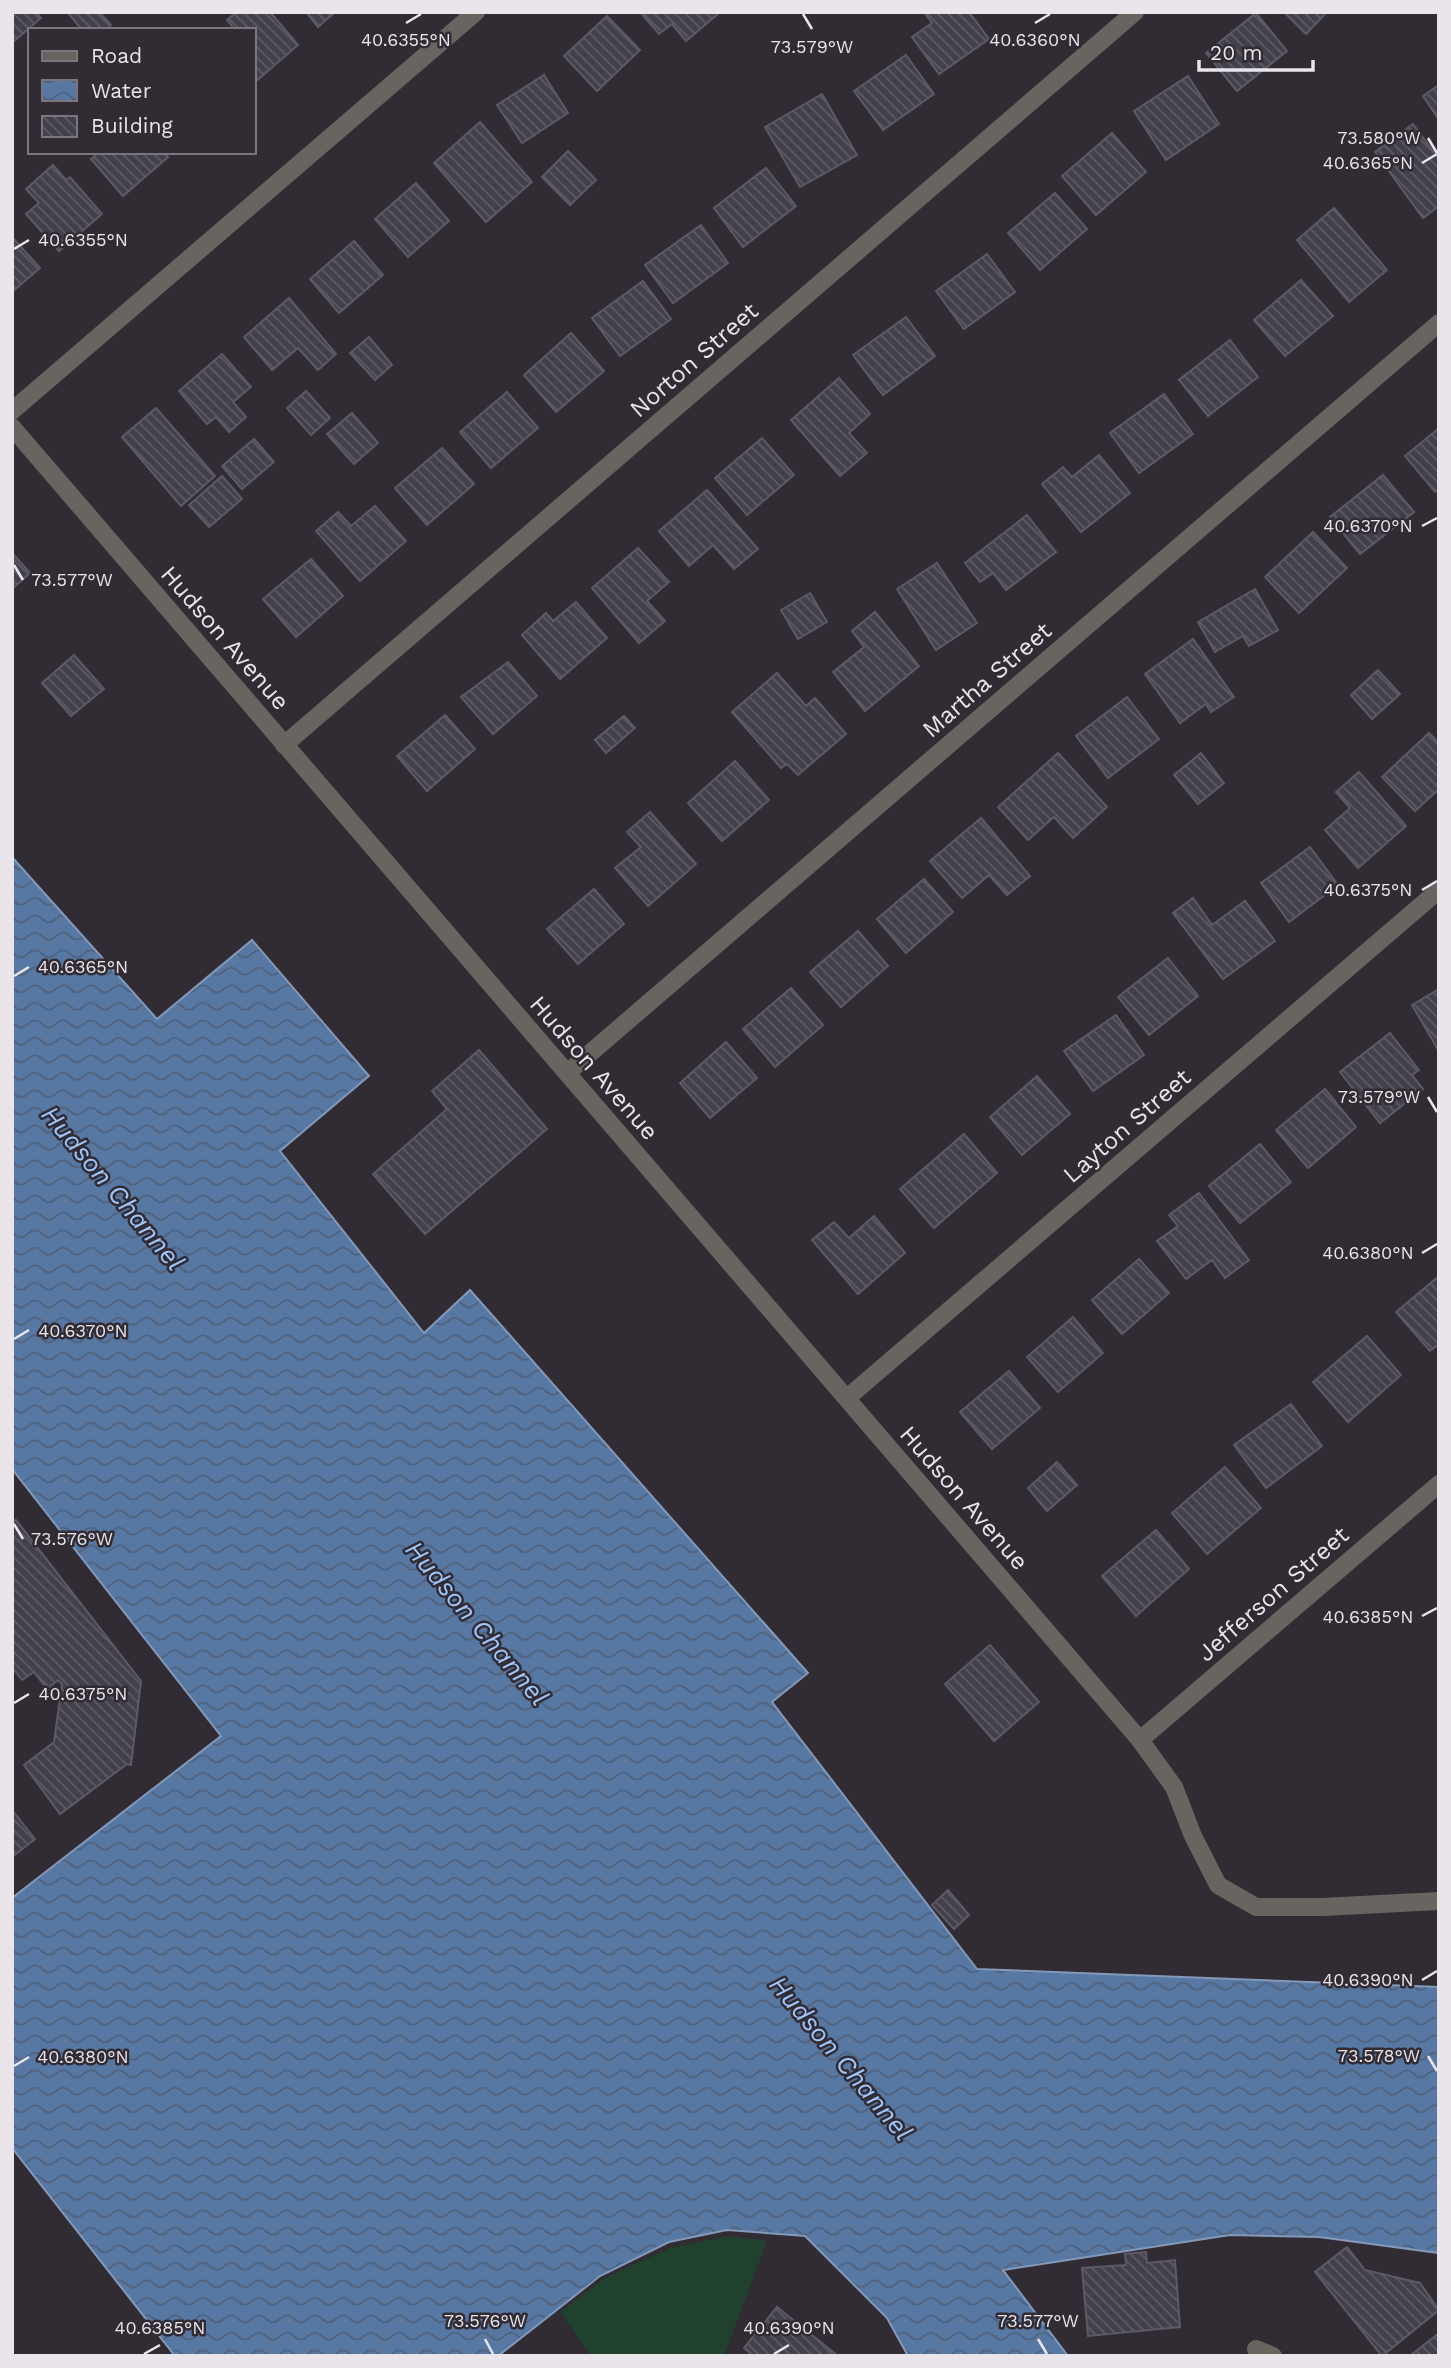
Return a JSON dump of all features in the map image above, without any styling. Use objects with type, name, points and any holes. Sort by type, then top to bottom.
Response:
[{"type":"street","points":[[12,411],[475,12]]},
{"type":"street","name":"Norton Street","points":[[284,745],[1135,12]]},
{"type":"street","name":"Martha Street","points":[[566,1073],[1439,323]]},
{"type":"street","name":"Hudson Avenue","points":[[12,427],[1140,1740],[1174,1787],[1193,1836],[1218,1885],[1256,1907],[1322,1907],[1439,1901]]},
{"type":"street","name":"Layton Street","points":[[847,1398],[1439,890]]},
{"type":"street","name":"Jefferson Street","points":[[1140,1740],[1439,1484]]},
{"type":"green space","points":[[729,2236],[767,2241],[724,2356],[591,2356],[560,2312],[605,2278],[670,2248]]},
{"type":"water","name":"Hudson Channel","points":[[12,857],[157,1019],[252,940],[369,1076],[280,1151],[424,1333],[470,1290],[808,1673],[772,1702],[977,1969],[1439,1987],[1439,2253],[1319,2237],[1230,2235],[1003,2270],[1068,2356],[908,2356],[887,2318],[805,2236],[727,2230],[669,2242],[600,2276],[498,2356],[175,2356],[12,2148],[12,1898],[221,1736],[12,1469]]},
{"type":"building","points":[[12,12],[36,12],[41,18],[12,43]]},
{"type":"building","points":[[99,12],[111,25],[108,28],[80,28],[69,14]]},
{"type":"building","points":[[237,12],[270,12],[298,45],[256,81],[256,28],[233,28],[227,20]]},
{"type":"building","points":[[306,12],[335,12],[318,27]]},
{"type":"building","points":[[640,12],[719,13],[686,41],[672,24],[659,34]]},
{"type":"building","points":[[924,12],[969,12],[989,39],[939,74],[912,37],[932,23]]},
{"type":"building","points":[[1284,12],[1327,12],[1306,34]]},
{"type":"building","points":[[1256,13],[1287,51],[1237,91],[1206,53]]},
{"type":"building","points":[[607,16],[640,50],[597,91],[564,56]]},
{"type":"building","points":[[906,55],[934,94],[883,130],[854,91]]},
{"type":"building","points":[[544,75],[568,113],[522,143],[497,105]]},
{"type":"building","points":[[1188,76],[1219,124],[1166,160],[1134,111]]},
{"type":"building","points":[[1439,85],[1439,120],[1423,96]]},
{"type":"building","points":[[822,94],[857,155],[800,187],[765,127]]},
{"type":"building","points":[[480,122],[532,182],[486,222],[434,163]]},
{"type":"building","points":[[1413,124],[1439,159],[1439,206],[1423,218],[1375,152]]},
{"type":"building","points":[[1112,133],[1146,172],[1096,215],[1062,176]]},
{"type":"building","points":[[568,151],[596,180],[570,205],[542,177]]},
{"type":"building","points":[[97,154],[166,154],[168,157],[123,196],[91,159]]},
{"type":"building","points":[[53,165],[66,180],[70,177],[102,214],[59,251],[26,214],[39,203],[26,189]]},
{"type":"building","points":[[766,168],[796,206],[743,247],[714,208]]},
{"type":"building","points":[[416,183],[449,221],[408,257],[375,219]]},
{"type":"building","points":[[1055,193],[1087,229],[1040,270],[1008,233]]},
{"type":"building","points":[[1334,208],[1387,270],[1349,302],[1297,240]]},
{"type":"building","points":[[701,225],[728,263],[673,303],[645,265]]},
{"type":"building","points":[[12,237],[40,268],[12,292]]},
{"type":"building","points":[[354,241],[383,275],[339,313],[310,279]]},
{"type":"building","points":[[987,254],[1015,292],[964,329],[936,291]]},
{"type":"building","points":[[1301,280],[1333,316],[1285,356],[1254,320]]},
{"type":"building","points":[[643,281],[671,319],[620,356],[592,318]]},
{"type":"building","points":[[289,298],[336,354],[318,370],[298,348],[272,370],[244,337]]},
{"type":"building","points":[[906,317],[935,356],[883,395],[853,355]]},
{"type":"building","points":[[571,333],[604,371],[556,412],[524,375]]},
{"type":"building","points":[[369,337],[392,365],[375,380],[350,353]]},
{"type":"building","points":[[1230,340],[1258,377],[1208,416],[1179,380]]},
{"type":"building","points":[[222,354],[251,387],[233,402],[246,417],[229,432],[216,417],[207,424],[179,391]]},
{"type":"building","points":[[839,378],[870,414],[849,433],[867,453],[840,476],[791,420]]},
{"type":"building","points":[[306,391],[330,418],[311,435],[287,408]]},
{"type":"building","points":[[507,392],[538,428],[491,468],[460,432]]},
{"type":"building","points":[[1164,394],[1193,434],[1139,473],[1110,433]]},
{"type":"building","points":[[156,408],[215,476],[181,506],[122,437]]},
{"type":"building","points":[[352,413],[378,443],[354,464],[327,434]]},
{"type":"building","points":[[1439,428],[1439,489],[1435,492],[1405,456]]},
{"type":"building","points":[[762,438],[794,475],[747,515],[715,478]]},
{"type":"building","points":[[254,439],[274,462],[242,489],[222,466]]},
{"type":"building","points":[[442,448],[474,484],[427,525],[395,488]]},
{"type":"building","points":[[1099,455],[1130,493],[1081,532],[1042,484],[1063,467],[1072,477]]},
{"type":"building","points":[[1383,475],[1414,512],[1360,554],[1330,517]]},
{"type":"building","points":[[222,476],[242,499],[209,527],[189,505]]},
{"type":"building","points":[[707,490],[758,549],[734,569],[713,545],[689,566],[659,531]]},
{"type":"building","points":[[375,506],[406,541],[360,581],[316,531],[338,512],[351,526]]},
{"type":"building","points":[[1027,515],[1056,552],[1006,590],[993,573],[980,582],[965,563]]},
{"type":"building","points":[[1313,532],[1347,568],[1299,613],[1265,577]]},
{"type":"building","points":[[638,548],[669,582],[647,601],[665,621],[639,643],[592,588]]},
{"type":"building","points":[[12,553],[30,573],[12,589]]},
{"type":"building","points":[[311,559],[343,596],[296,637],[263,599]]},
{"type":"building","points":[[937,563],[977,623],[936,650],[897,589]]},
{"type":"building","points":[[1255,589],[1278,630],[1249,646],[1243,636],[1215,652],[1198,622]]},
{"type":"building","points":[[810,593],[827,622],[798,639],[781,610]]},
{"type":"building","points":[[576,602],[607,638],[560,679],[522,635],[546,613],[553,621]]},
{"type":"building","points":[[875,612],[919,666],[865,711],[833,672],[864,647],[852,631]]},
{"type":"building","points":[[1193,639],[1234,697],[1211,712],[1206,704],[1180,723],[1145,674]]},
{"type":"building","points":[[74,655],[104,689],[71,716],[42,683]]},
{"type":"building","points":[[508,662],[537,696],[493,734],[461,697]]},
{"type":"building","points":[[1378,670],[1400,694],[1372,719],[1351,695]]},
{"type":"building","points":[[777,673],[806,706],[815,698],[846,734],[798,775],[787,764],[781,768],[732,712]]},
{"type":"building","points":[[1127,697],[1159,739],[1108,778],[1076,736]]},
{"type":"building","points":[[445,715],[475,749],[427,791],[397,756]]},
{"type":"building","points":[[624,716],[635,728],[606,753],[595,740]]},
{"type":"building","points":[[1429,733],[1439,743],[1439,789],[1415,811],[1382,777]]},
{"type":"building","points":[[1058,753],[1107,807],[1073,838],[1054,817],[1028,840],[998,807]]},
{"type":"building","points":[[1201,753],[1224,783],[1198,804],[1174,775]]},
{"type":"building","points":[[735,761],[769,800],[722,841],[688,803]]},
{"type":"building","points":[[1359,772],[1406,826],[1358,868],[1325,830],[1350,808],[1336,792]]},
{"type":"building","points":[[650,812],[696,864],[648,906],[615,868],[641,847],[627,832]]},
{"type":"building","points":[[981,818],[1030,876],[1007,895],[989,875],[962,898],[930,861]]},
{"type":"building","points":[[1310,847],[1338,885],[1289,922],[1261,883]]},
{"type":"building","points":[[924,879],[953,912],[906,953],[877,919]]},
{"type":"building","points":[[594,889],[624,924],[578,964],[547,929]]},
{"type":"building","points":[[1193,898],[1212,925],[1245,901],[1275,941],[1223,979],[1173,913]]},
{"type":"building","points":[[858,931],[888,966],[841,1007],[810,972]]},
{"type":"building","points":[[1168,958],[1198,996],[1149,1035],[1118,997]]},
{"type":"building","points":[[791,988],[823,1025],[775,1067],[743,1029]]},
{"type":"building","points":[[1439,989],[1439,1047],[1437,1048],[1412,1005]]},
{"type":"building","points":[[1116,1015],[1144,1055],[1093,1091],[1064,1051]]},
{"type":"building","points":[[1390,1033],[1419,1070],[1412,1075],[1423,1089],[1380,1123],[1340,1072]]},
{"type":"building","points":[[726,1042],[757,1078],[710,1118],[680,1083]]},
{"type":"building","points":[[479,1050],[547,1129],[425,1234],[373,1174],[447,1109],[432,1091]]},
{"type":"building","points":[[1037,1076],[1070,1114],[1022,1155],[990,1117]]},
{"type":"building","points":[[1325,1089],[1356,1127],[1308,1168],[1276,1130]]},
{"type":"building","points":[[964,1134],[997,1173],[934,1228],[900,1189]]},
{"type":"building","points":[[1260,1144],[1291,1182],[1240,1223],[1209,1186]]},
{"type":"building","points":[[1199,1193],[1249,1260],[1225,1278],[1212,1260],[1186,1279],[1157,1241],[1178,1226],[1169,1215]]},
{"type":"building","points":[[874,1216],[905,1253],[858,1294],[812,1240],[834,1222],[849,1238]]},
{"type":"building","points":[[1139,1259],[1169,1293],[1122,1334],[1092,1300]]},
{"type":"building","points":[[1439,1276],[1439,1344],[1430,1351],[1396,1312]]},
{"type":"building","points":[[1073,1317],[1103,1353],[1058,1392],[1027,1357]]},
{"type":"building","points":[[1367,1336],[1401,1375],[1348,1422],[1313,1382]]},
{"type":"building","points":[[1009,1371],[1040,1408],[992,1449],[960,1412]]},
{"type":"building","points":[[1291,1404],[1322,1446],[1266,1488],[1234,1445]]},
{"type":"building","points":[[1057,1462],[1077,1485],[1047,1511],[1028,1488]]},
{"type":"building","points":[[1225,1467],[1261,1508],[1207,1554],[1172,1513]]},
{"type":"building","points":[[16,1520],[141,1681],[131,1765],[127,1764],[60,1814],[24,1765],[54,1742],[62,1684],[58,1680],[47,1689],[34,1672],[22,1680],[12,1667],[12,1523]]},
{"type":"building","points":[[1156,1530],[1189,1569],[1136,1616],[1102,1576]]},
{"type":"building","points":[[990,1645],[1039,1702],[994,1741],[945,1684]]},
{"type":"building","points":[[12,1810],[35,1839],[12,1857]]},
{"type":"building","points":[[948,1890],[969,1915],[954,1929],[932,1905]]},
{"type":"building","points":[[1347,2247],[1365,2270],[1420,2283],[1439,2310],[1382,2356],[1315,2272]]},
{"type":"building","points":[[1146,2252],[1147,2263],[1175,2260],[1180,2327],[1088,2336],[1082,2268],[1126,2265],[1125,2254]]},
{"type":"building","points":[[777,2307],[838,2356],[754,2356],[744,2348]]},
{"type":"building","points":[[1439,2333],[1439,2356],[1411,2356],[1411,2355]]}]
